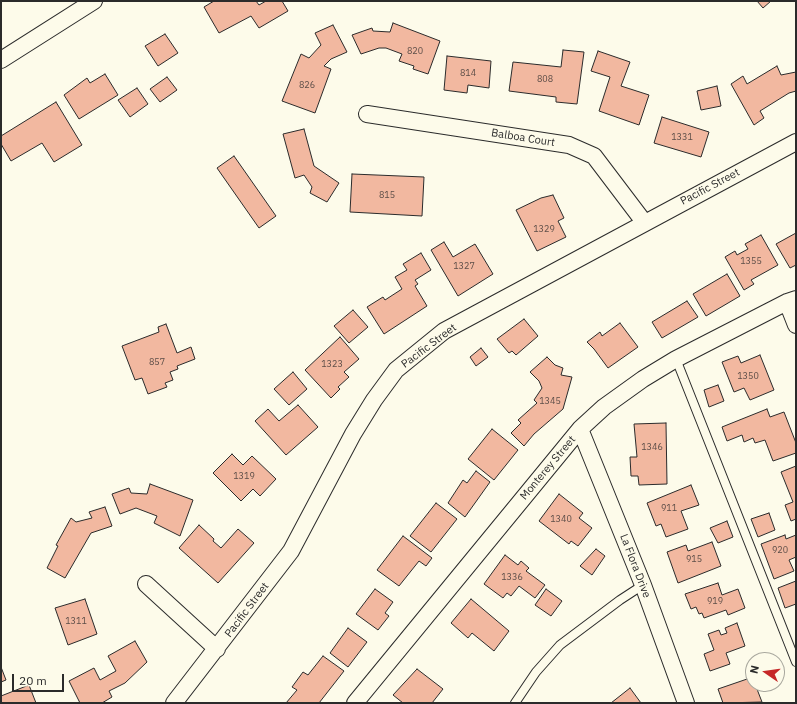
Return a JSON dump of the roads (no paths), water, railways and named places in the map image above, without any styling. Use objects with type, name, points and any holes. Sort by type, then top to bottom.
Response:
[{"type":"street","points":[[1,60],[94,1]]},
{"type":"street","name":"Balboa Court","points":[[367,114],[569,145],[594,156],[644,222]]},
{"type":"street","name":"Pacific Street","points":[[174,703],[291,551],[354,434],[374,400],[396,370],[444,331],[644,222],[796,142]]},
{"type":"street","points":[[792,301],[796,325]]},
{"type":"street","name":"Monterey Street","points":[[355,703],[580,429],[604,407],[643,379],[676,359],[792,301]]},
{"type":"street","name":"La Flora Drive","points":[[580,429],[643,585],[681,700]]},
{"type":"street","name":"Pacific Street","points":[[146,584],[217,649]]},
{"type":"lane","points":[[676,359],[796,662]]},
{"type":"lane","points":[[515,703],[536,672],[560,645],[643,585]]}]
